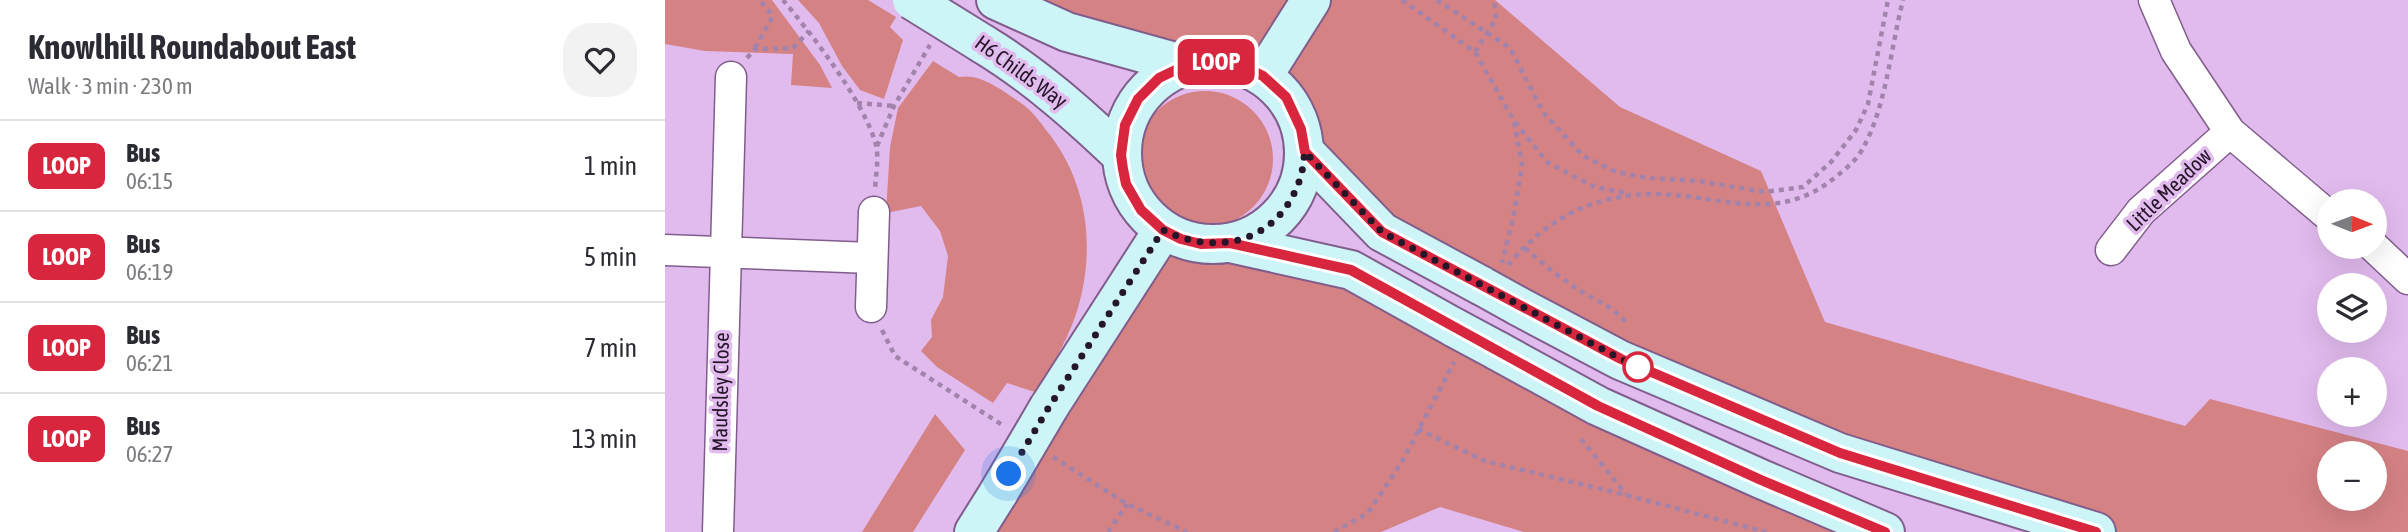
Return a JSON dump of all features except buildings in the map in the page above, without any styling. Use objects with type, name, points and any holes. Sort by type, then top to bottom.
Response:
[{"type":"street","name":"H6 Childs Way","points":[[912,0],[1015,63],[1065,103],[1121,155]]},
{"type":"street","points":[[1263,76],[1311,0]]},
{"type":"street","name":"Little Meadow","points":[[2154,0],[2176,51],[2230,132],[2317,206]]},
{"type":"street","name":"H6 Childs Way","points":[[999,2],[1067,32],[1186,65]]},
{"type":"street","points":[[1230,243],[1254,235],[1275,220],[1291,201],[1301,177],[1305,152],[1301,129],[1286,97],[1263,76],[1245,67],[1211,61],[1186,65],[1159,78],[1138,99],[1125,125],[1121,155],[1126,184],[1141,210],[1163,230],[1181,239],[1201,244],[1230,243],[1351,270],[1455,343],[1496,350],[1598,406],[1761,480],[1885,532]]},
{"type":"street","name":"Maudsley Close","points":[[718,532],[731,77]]},
{"type":"street","name":"Little Meadow","points":[[2111,250],[2141,211],[2230,132]]},
{"type":"street","points":[[1305,152],[1382,232],[1501,283],[1621,359],[1840,453],[2096,532]]},
{"type":"street","points":[[871,307],[874,212]]},
{"type":"street","points":[[974,532],[1049,407],[1163,230]]},
{"type":"street","points":[[665,250],[871,258]]},
{"type":"street","points":[[2387,259],[2408,279]]},
{"type":"path","points":[[731,77],[755,49],[773,16],[760,0]]},
{"type":"path","points":[[783,0],[809,31],[857,103],[877,146]]},
{"type":"path","points":[[1402,0],[1475,52],[1514,121],[1548,163],[1595,187],[1635,195]]},
{"type":"path","points":[[1437,0],[1510,48],[1543,113],[1583,156],[1616,172],[1765,192],[1803,187],[1831,162],[1856,130],[1868,104],[1888,0]]},
{"type":"path","points":[[1475,52],[1496,19],[1494,0]]},
{"type":"path","points":[[1501,283],[1525,248],[1553,221],[1589,204],[1635,195],[1671,195],[1765,206],[1786,203],[1824,187],[1862,150],[1875,121],[1903,0]]},
{"type":"path","points":[[755,49],[793,48],[809,31]]},
{"type":"path","points":[[874,212],[877,146],[894,106],[936,35]]},
{"type":"path","points":[[857,103],[894,106]]},
{"type":"path","points":[[1501,283],[1522,165],[1514,121]]},
{"type":"path","points":[[1525,248],[1577,289],[1611,308],[1624,320],[1625,331]]},
{"type":"path","points":[[871,307],[895,356],[1011,430]]},
{"type":"path","points":[[1334,532],[1368,513],[1403,460],[1455,343]]},
{"type":"path","points":[[1418,429],[1485,461],[1766,532]]},
{"type":"path","points":[[1581,439],[1626,495]]},
{"type":"path","points":[[1046,452],[1127,503],[1187,532]]},
{"type":"path","points":[[1108,532],[1127,503]]},
{"type":"shaded area","points":[[665,0],[772,0],[820,65],[832,88],[791,85],[793,54],[705,51],[665,44]]},
{"type":"shaded area","points":[[798,0],[868,0],[896,17],[890,27],[903,40],[884,99],[860,90],[842,66],[819,23]]},
{"type":"shaded area","points":[[1035,0],[1495,0],[1620,107],[1761,171],[1825,322],[2185,426],[2210,399],[2370,441],[2317,441],[2317,511],[2387,511],[2387,445],[2408,451],[2408,532],[2096,532],[1840,453],[1482,286],[1305,152],[1292,109],[1281,92],[1267,79],[1250,70],[1210,63],[1186,65]]},
{"type":"shaded area","points":[[933,61],[959,77],[984,80],[1031,112],[1060,150],[1072,172],[1085,219],[1086,268],[1082,293],[1062,346],[1035,392],[1007,383],[993,403],[937,367],[921,351],[932,337],[931,320],[943,297],[948,256],[940,231],[921,206],[886,213],[890,147],[898,108]]},
{"type":"shaded area","points":[[1205,91],[1231,96],[1253,111],[1268,133],[1273,159],[1268,185],[1253,207],[1231,222],[1205,227],[1179,222],[1157,207],[1142,185],[1137,159],[1142,133],[1157,111],[1179,96]]},
{"type":"shaded area","points":[[1163,230],[1181,239],[1201,244],[1230,243],[1351,270],[1885,532],[1524,532],[1440,507],[1381,532],[974,532]]},
{"type":"shaded area","points":[[935,414],[965,450],[913,532],[862,532]]},
{"type":"bus line","name":"LOOP","points":[[1885,532],[1761,480],[1598,406],[1351,270],[1230,243],[1201,244],[1181,239],[1163,230],[1141,210],[1126,184],[1123,169],[1121,155],[1125,125],[1138,99],[1159,78],[1186,65],[1211,61],[1245,67],[1263,76],[1286,97],[1301,129],[1305,152],[1382,232],[1621,359],[1840,453],[2096,532]]},
{"type":"route","points":[[1009,474],[1163,230],[1181,239],[1201,244],[1230,243],[1254,235],[1275,220],[1291,201],[1301,177],[1305,152],[1382,232],[1518,306],[1645,370],[1638,367]]}]
